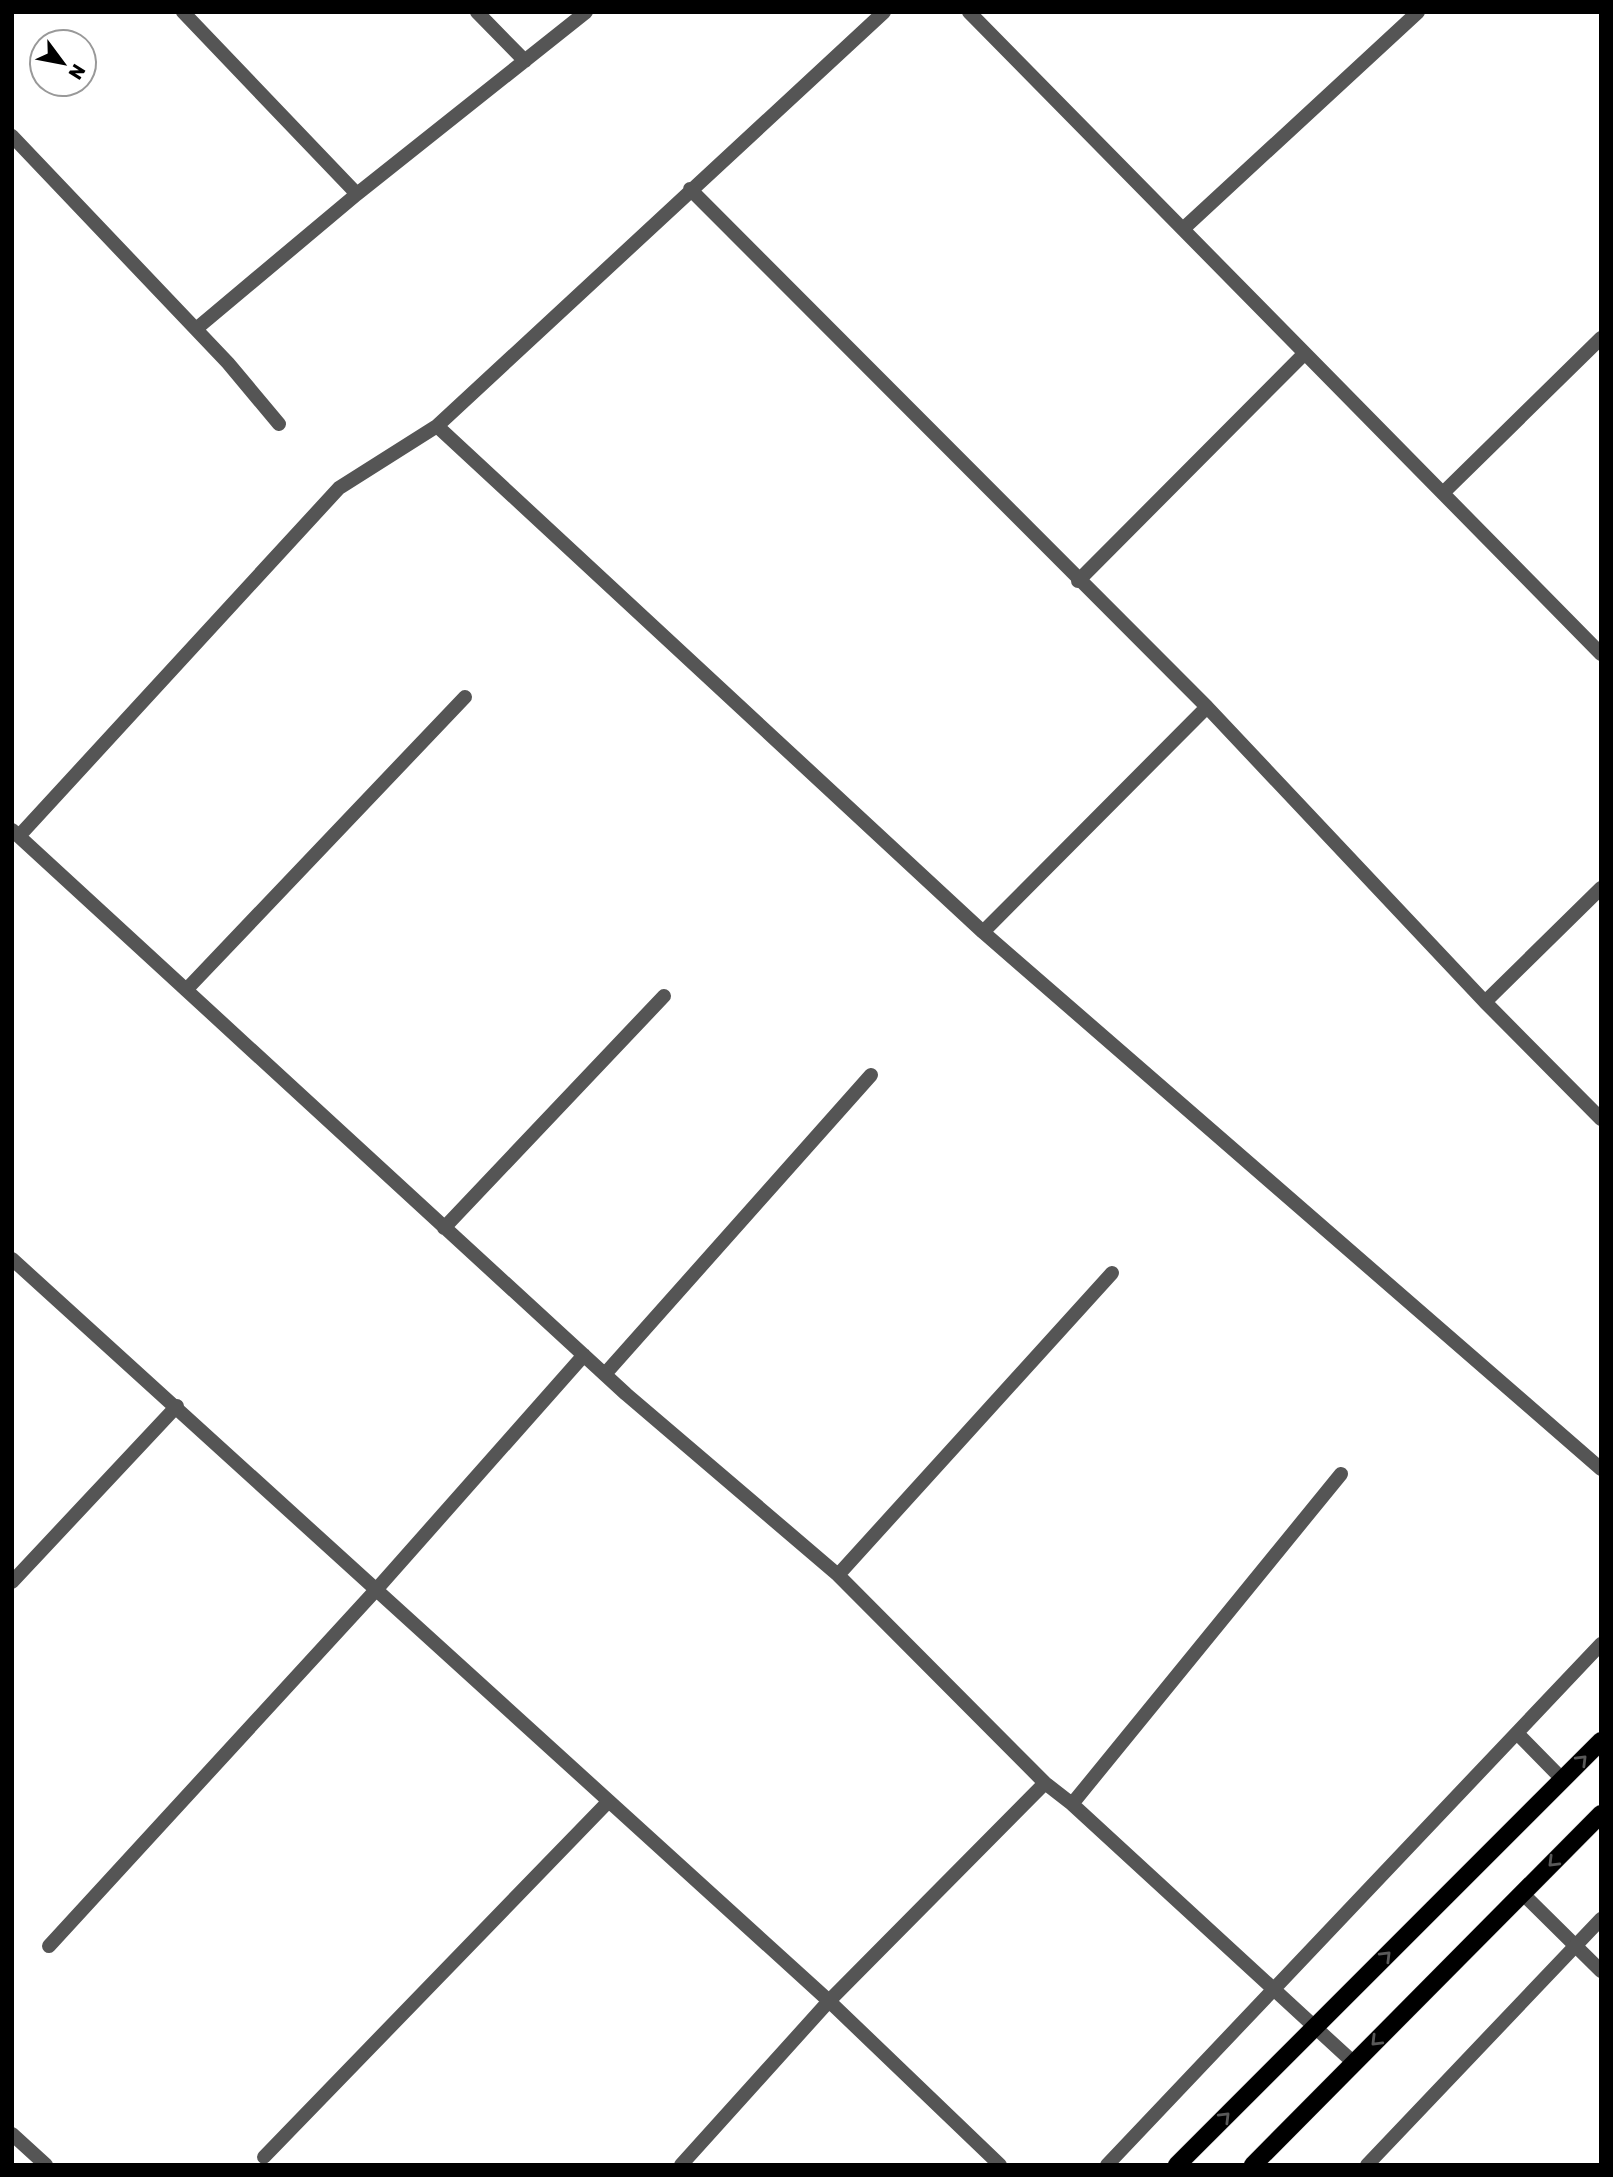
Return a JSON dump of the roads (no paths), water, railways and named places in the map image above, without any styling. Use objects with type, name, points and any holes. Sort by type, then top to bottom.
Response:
[{"type":"main road","points":[[1177,2165],[1601,1741]]},
{"type":"main road","points":[[1253,2165],[1601,1814]]},
{"type":"street","points":[[183,12],[358,194]]},
{"type":"street","points":[[477,12],[525,61]]},
{"type":"street","points":[[196,329],[358,194],[586,12]]},
{"type":"street","points":[[884,12],[437,426],[339,488],[15,833],[583,1355],[838,1575],[1045,1783],[1072,1804],[1354,2063]]},
{"type":"street","points":[[969,12],[1303,355],[1599,648]]},
{"type":"street","points":[[1183,229],[1418,12]]},
{"type":"street","points":[[12,135],[196,329],[279,424]]},
{"type":"street","points":[[691,188],[1078,581],[1207,707],[1485,1002],[1601,1119]]},
{"type":"street","points":[[1443,493],[1601,338]]},
{"type":"street","points":[[1078,581],[1303,355]]},
{"type":"street","points":[[437,426],[983,932],[1601,1469]]},
{"type":"street","points":[[186,990],[465,697]]},
{"type":"street","points":[[983,932],[1207,707]]},
{"type":"street","points":[[1485,1002],[1601,888]]},
{"type":"street","points":[[444,1228],[664,996]]},
{"type":"street","points":[[605,1374],[871,1074]]},
{"type":"street","points":[[12,1259],[177,1406],[607,1803],[829,2001],[1000,2165]]},
{"type":"street","points":[[838,1575],[1112,1273]]},
{"type":"street","points":[[49,1946],[376,1591],[583,1355]]},
{"type":"street","points":[[12,1581],[177,1406]]},
{"type":"street","points":[[1072,1804],[1341,1474]]},
{"type":"street","points":[[1107,2165],[1601,1644]]},
{"type":"street","points":[[1517,1733],[1562,1779]]},
{"type":"street","points":[[681,2165],[829,2001],[1045,1783]]},
{"type":"street","points":[[264,2157],[607,1803]]},
{"type":"street","points":[[1522,1893],[1601,1971]]},
{"type":"street","points":[[1367,2165],[1601,1919]]},
{"type":"street","points":[[12,2134],[46,2165]]}]
